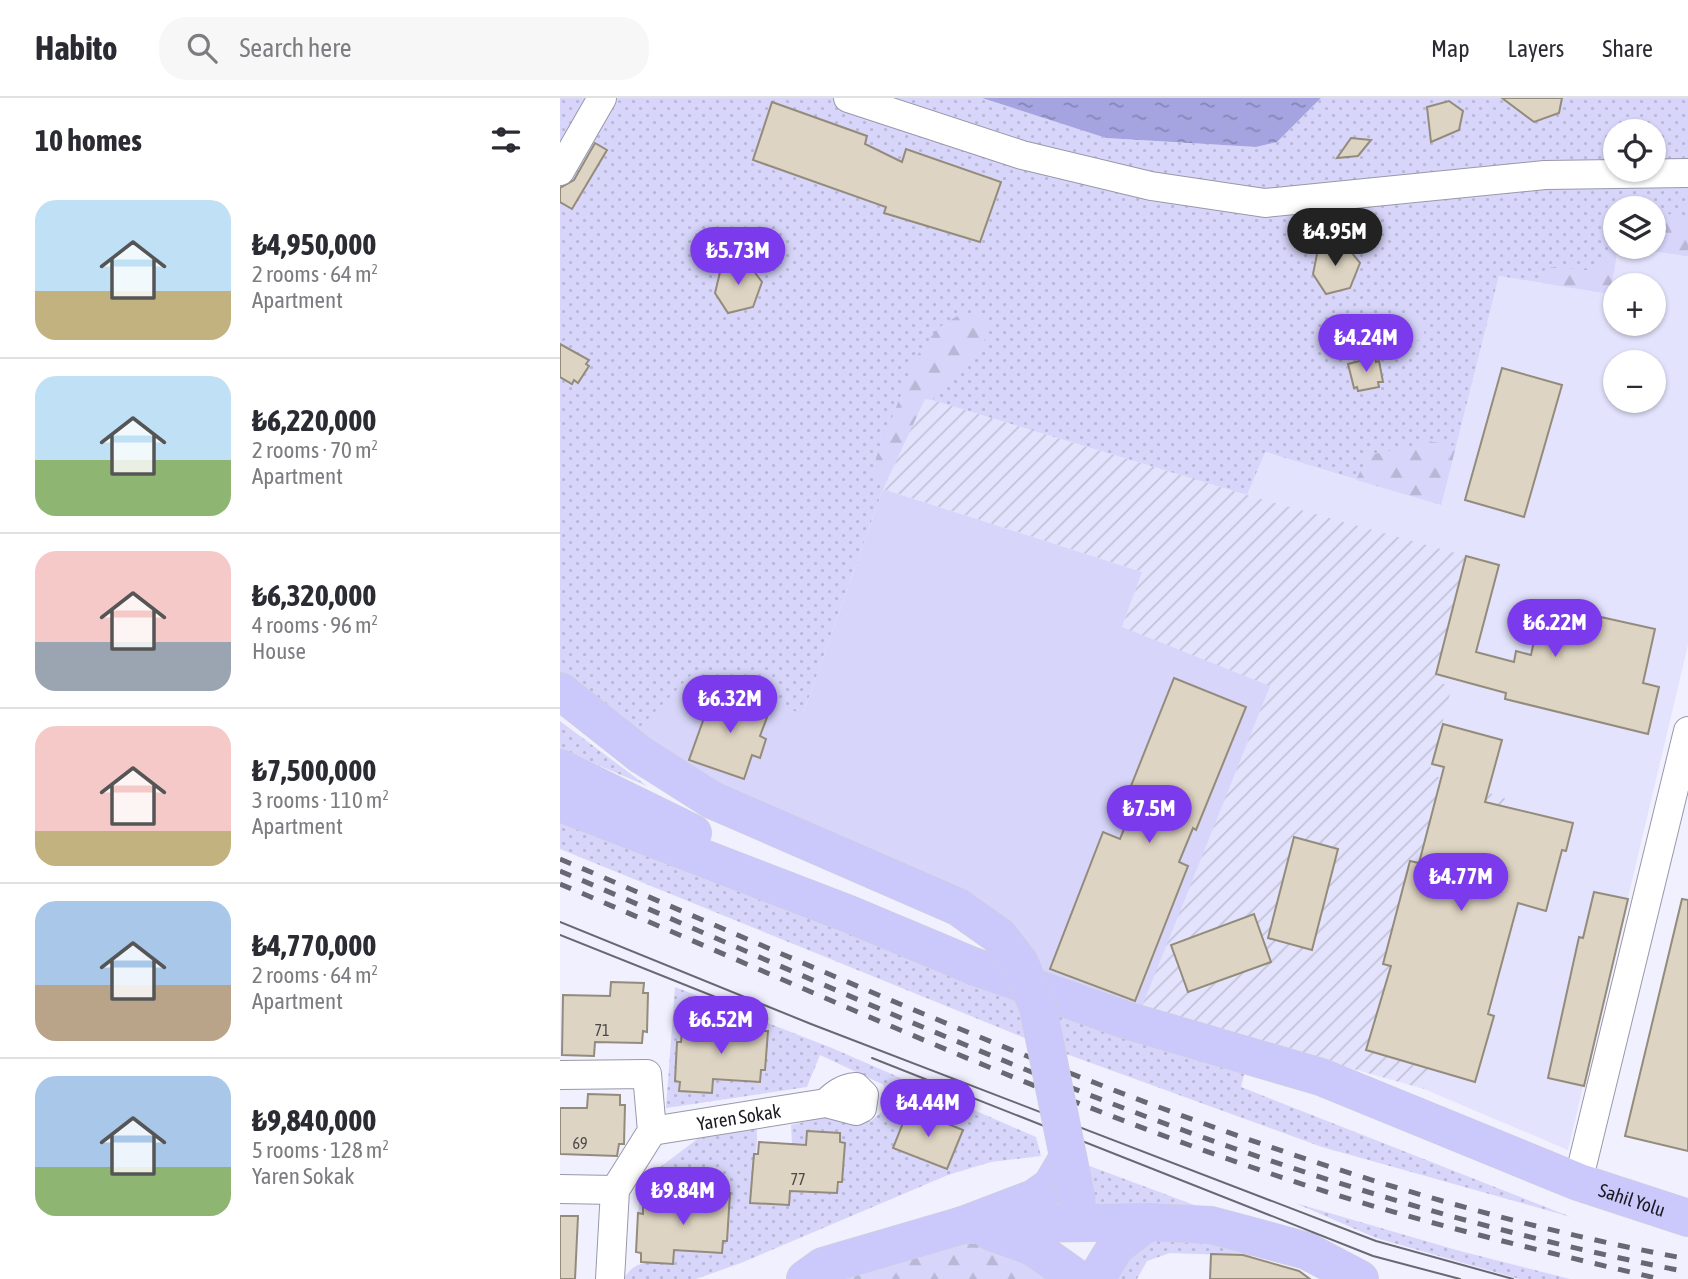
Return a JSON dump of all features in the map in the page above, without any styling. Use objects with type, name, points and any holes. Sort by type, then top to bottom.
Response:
[{"type":"main road","points":[[560,691],[641,755],[712,800],[958,907],[999,936],[1020,963],[1038,1008],[1094,1279]]},
{"type":"main road","points":[[560,768],[849,914]]},
{"type":"main road","points":[[560,803],[849,914]]},
{"type":"main road","name":"Sahil Yolu","points":[[849,914],[973,966],[1113,1016],[1321,1077],[1578,1182],[1688,1219]]},
{"type":"main road","points":[[805,1279],[817,1269],[836,1268],[963,1226],[1034,1198],[1051,1186],[1068,1157]]},
{"type":"main road","points":[[1094,1279],[1116,1246],[1149,1222]]},
{"type":"main road","points":[[963,1226],[1184,1222],[1239,1231],[1307,1251],[1360,1279]]},
{"type":"main road","points":[[963,1226],[1009,1237],[1033,1247],[1078,1279]]},
{"type":"street","points":[[560,171],[602,98]]},
{"type":"street","points":[[848,98],[1022,155],[1151,186],[1265,203],[1545,175],[1688,173]]},
{"type":"street","points":[[1578,1182],[1688,731]]},
{"type":"street","points":[[560,1075],[646,1074],[652,1131],[615,1190],[610,1279]]},
{"type":"street","name":"Yaren Sokak","points":[[652,1131],[826,1103]]},
{"type":"street","points":[[560,1189],[615,1190]]},
{"type":"shaded area","points":[[1666,253],[1688,256],[1688,645],[1568,1150],[1424,1089],[1505,799],[1429,774],[1451,686],[1436,682],[1436,674],[1466,557],[1247,495],[1264,452],[1440,505],[1499,276],[1603,293],[1603,336],[1666,336],[1666,273],[1613,273],[1616,259],[1666,259]]},
{"type":"shaded area","points":[[925,398],[1247,495],[1466,556],[1436,674],[1436,682],[1452,686],[1429,774],[1505,798],[1424,1089],[1141,1009],[1122,627],[1142,572],[883,489]]},
{"type":"green space","points":[[560,98],[982,98],[1106,138],[1256,147],[1277,142],[1321,98],[1688,98],[1688,256],[1666,253],[1666,196],[1603,196],[1603,259],[1616,259],[1614,273],[1603,273],[1603,293],[1499,276],[1441,505],[1265,452],[1247,495],[925,398],[883,489],[803,714],[682,765],[560,674]]},
{"type":"green space","points":[[1666,213],[1688,218],[1688,256],[1666,253]]},
{"type":"green space","points":[[1608,259],[1616,259],[1614,273],[1603,273],[1603,293],[1542,283],[1543,271],[1549,268],[1587,270],[1603,264]]},
{"type":"green space","points":[[1415,311],[1426,337],[1404,346],[1393,320]]},
{"type":"green space","points":[[964,312],[988,321],[983,343],[968,364],[933,400],[925,399],[883,489],[875,476],[876,458],[916,357],[938,328]]},
{"type":"green space","points":[[1428,441],[1456,446],[1441,505],[1356,480],[1368,456]]},
{"type":"green space","points":[[883,489],[1142,572],[1122,627],[1270,686],[1141,1009],[1042,974],[1018,935],[978,899],[780,816],[701,779],[636,731],[691,675],[803,714]]},
{"type":"green space","points":[[560,721],[647,786],[560,749]]},
{"type":"green space","points":[[560,817],[1246,1067],[1241,1087],[1571,1217],[1322,1147],[1047,1047],[560,849]]},
{"type":"green space","points":[[675,987],[832,1048],[1036,1137],[1041,1156],[991,1162],[948,1175],[741,1263],[696,1279],[624,1279],[633,1268],[645,1263],[673,1264],[674,1246],[727,1241],[724,1213],[729,1213],[730,1203],[692,1190],[691,1209],[676,1204],[644,1202],[643,1214],[638,1213],[643,1180],[700,1137],[756,1124],[757,1182],[752,1182],[751,1193],[790,1187],[804,1191],[837,1193],[843,1170],[840,1154],[845,1154],[845,1143],[840,1142],[840,1133],[808,1131],[806,1150],[792,1144],[791,1125],[828,1116],[871,1121],[884,1110],[884,1085],[820,1055],[807,1087],[666,1108]]},
{"type":"green space","points":[[1087,1165],[1205,1209],[1096,1210]]},
{"type":"green space","points":[[1295,1203],[1460,1251],[1570,1279],[1519,1279],[1376,1238]]},
{"type":"green space","points":[[1159,1230],[1278,1257],[1170,1253],[1147,1261],[1137,1279],[1108,1279]]},
{"type":"green space","points":[[979,1242],[1059,1279],[840,1279],[950,1244]]},
{"type":"water","points":[[982,98],[1321,98],[1277,142],[1256,147],[1106,138]]},
{"type":"building","points":[[1502,98],[1562,98],[1559,113],[1534,122]]},
{"type":"building","points":[[1449,101],[1463,111],[1459,130],[1431,142],[1427,107]]},
{"type":"building","points":[[772,102],[867,136],[865,144],[902,162],[906,149],[1001,182],[980,242],[884,213],[886,207],[753,160]]},
{"type":"building","points":[[1351,138],[1371,140],[1358,156],[1337,158]]},
{"type":"building","points":[[595,143],[607,150],[572,209],[560,202],[560,188],[574,180]]},
{"type":"building","points":[[1344,243],[1360,263],[1350,288],[1326,294],[1313,274],[1318,249]]},
{"type":"building","points":[[747,262],[762,282],[753,307],[728,313],[715,293],[721,268]]},
{"type":"building","points":[[560,344],[589,360],[586,364],[589,366],[578,383],[574,380],[572,384],[560,377]]},
{"type":"building","points":[[1375,357],[1376,362],[1379,361],[1383,382],[1378,382],[1379,387],[1358,391],[1357,387],[1354,388],[1348,364]]},
{"type":"building","points":[[1502,368],[1562,385],[1524,517],[1465,500]]},
{"type":"building","points":[[1466,556],[1499,565],[1476,652],[1514,662],[1516,651],[1531,655],[1542,604],[1655,629],[1643,683],[1659,687],[1648,734],[1505,699],[1506,693],[1436,674]]},
{"type":"building","points":[[1174,678],[1246,707],[1196,830],[1193,828],[1179,862],[1188,866],[1135,1001],[1050,969],[1103,832],[1120,839],[1134,805],[1125,801]]},
{"type":"building","points":[[714,690],[770,709],[760,736],[766,739],[760,758],[752,755],[744,779],[689,760]]},
{"type":"building","points":[[1443,724],[1502,740],[1485,802],[1573,823],[1566,851],[1562,850],[1546,911],[1518,903],[1488,1014],[1494,1016],[1475,1082],[1366,1050],[1391,966],[1383,964],[1410,861],[1419,863],[1444,767],[1432,764]]},
{"type":"building","points":[[1294,837],[1338,849],[1312,950],[1268,938]]},
{"type":"building","points":[[1594,892],[1628,899],[1584,1086],[1548,1078],[1579,937],[1583,938]]},
{"type":"building","points":[[1682,899],[1688,900],[1688,1151],[1625,1136]]},
{"type":"building","points":[[1254,914],[1271,962],[1188,992],[1171,945]]},
{"type":"building","points":[[611,982],[644,983],[643,993],[648,993],[647,1032],[643,1031],[642,1043],[595,1042],[594,1056],[562,1055],[563,995],[610,996]]},
{"type":"building","points":[[730,1019],[763,1021],[762,1031],[768,1031],[765,1070],[761,1070],[760,1082],[713,1079],[712,1093],[679,1091],[680,1082],[675,1081],[677,1042],[681,1042],[682,1031],[729,1034]]},
{"type":"building","points":[[588,1094],[620,1095],[620,1105],[625,1105],[624,1144],[619,1144],[617,1156],[560,1154],[560,1108],[587,1108]]},
{"type":"building","points":[[909,1108],[963,1130],[947,1169],[893,1148]]},
{"type":"building","points":[[807,1131],[840,1133],[840,1142],[845,1143],[842,1182],[838,1182],[837,1193],[790,1191],[789,1205],[750,1203],[754,1154],[758,1154],[759,1142],[806,1145]]},
{"type":"building","points":[[692,1190],[730,1193],[727,1241],[723,1241],[722,1253],[674,1250],[673,1264],[641,1262],[641,1253],[636,1252],[638,1213],[643,1214],[643,1202],[691,1205]]},
{"type":"building","points":[[560,1216],[578,1216],[575,1279],[560,1279]]},
{"type":"building","points":[[1211,1254],[1243,1255],[1299,1271],[1310,1279],[1210,1279]]},
{"type":"tram line","points":[[560,922],[811,1024],[1376,1241],[1513,1279]]},
{"type":"tram line","points":[[560,935],[758,1014]]},
{"type":"tram line","points":[[872,1058],[1373,1256],[1460,1279]]},
{"type":"railway","points":[[560,859],[974,1035],[1255,1141],[1397,1188],[1541,1227],[1688,1259]]},
{"type":"railway","points":[[560,871],[951,1039],[1082,1092],[1230,1147],[1457,1218],[1688,1272]]},
{"type":"railway","points":[[560,884],[942,1048],[1134,1125],[1330,1193],[1412,1217],[1660,1279]]}]
